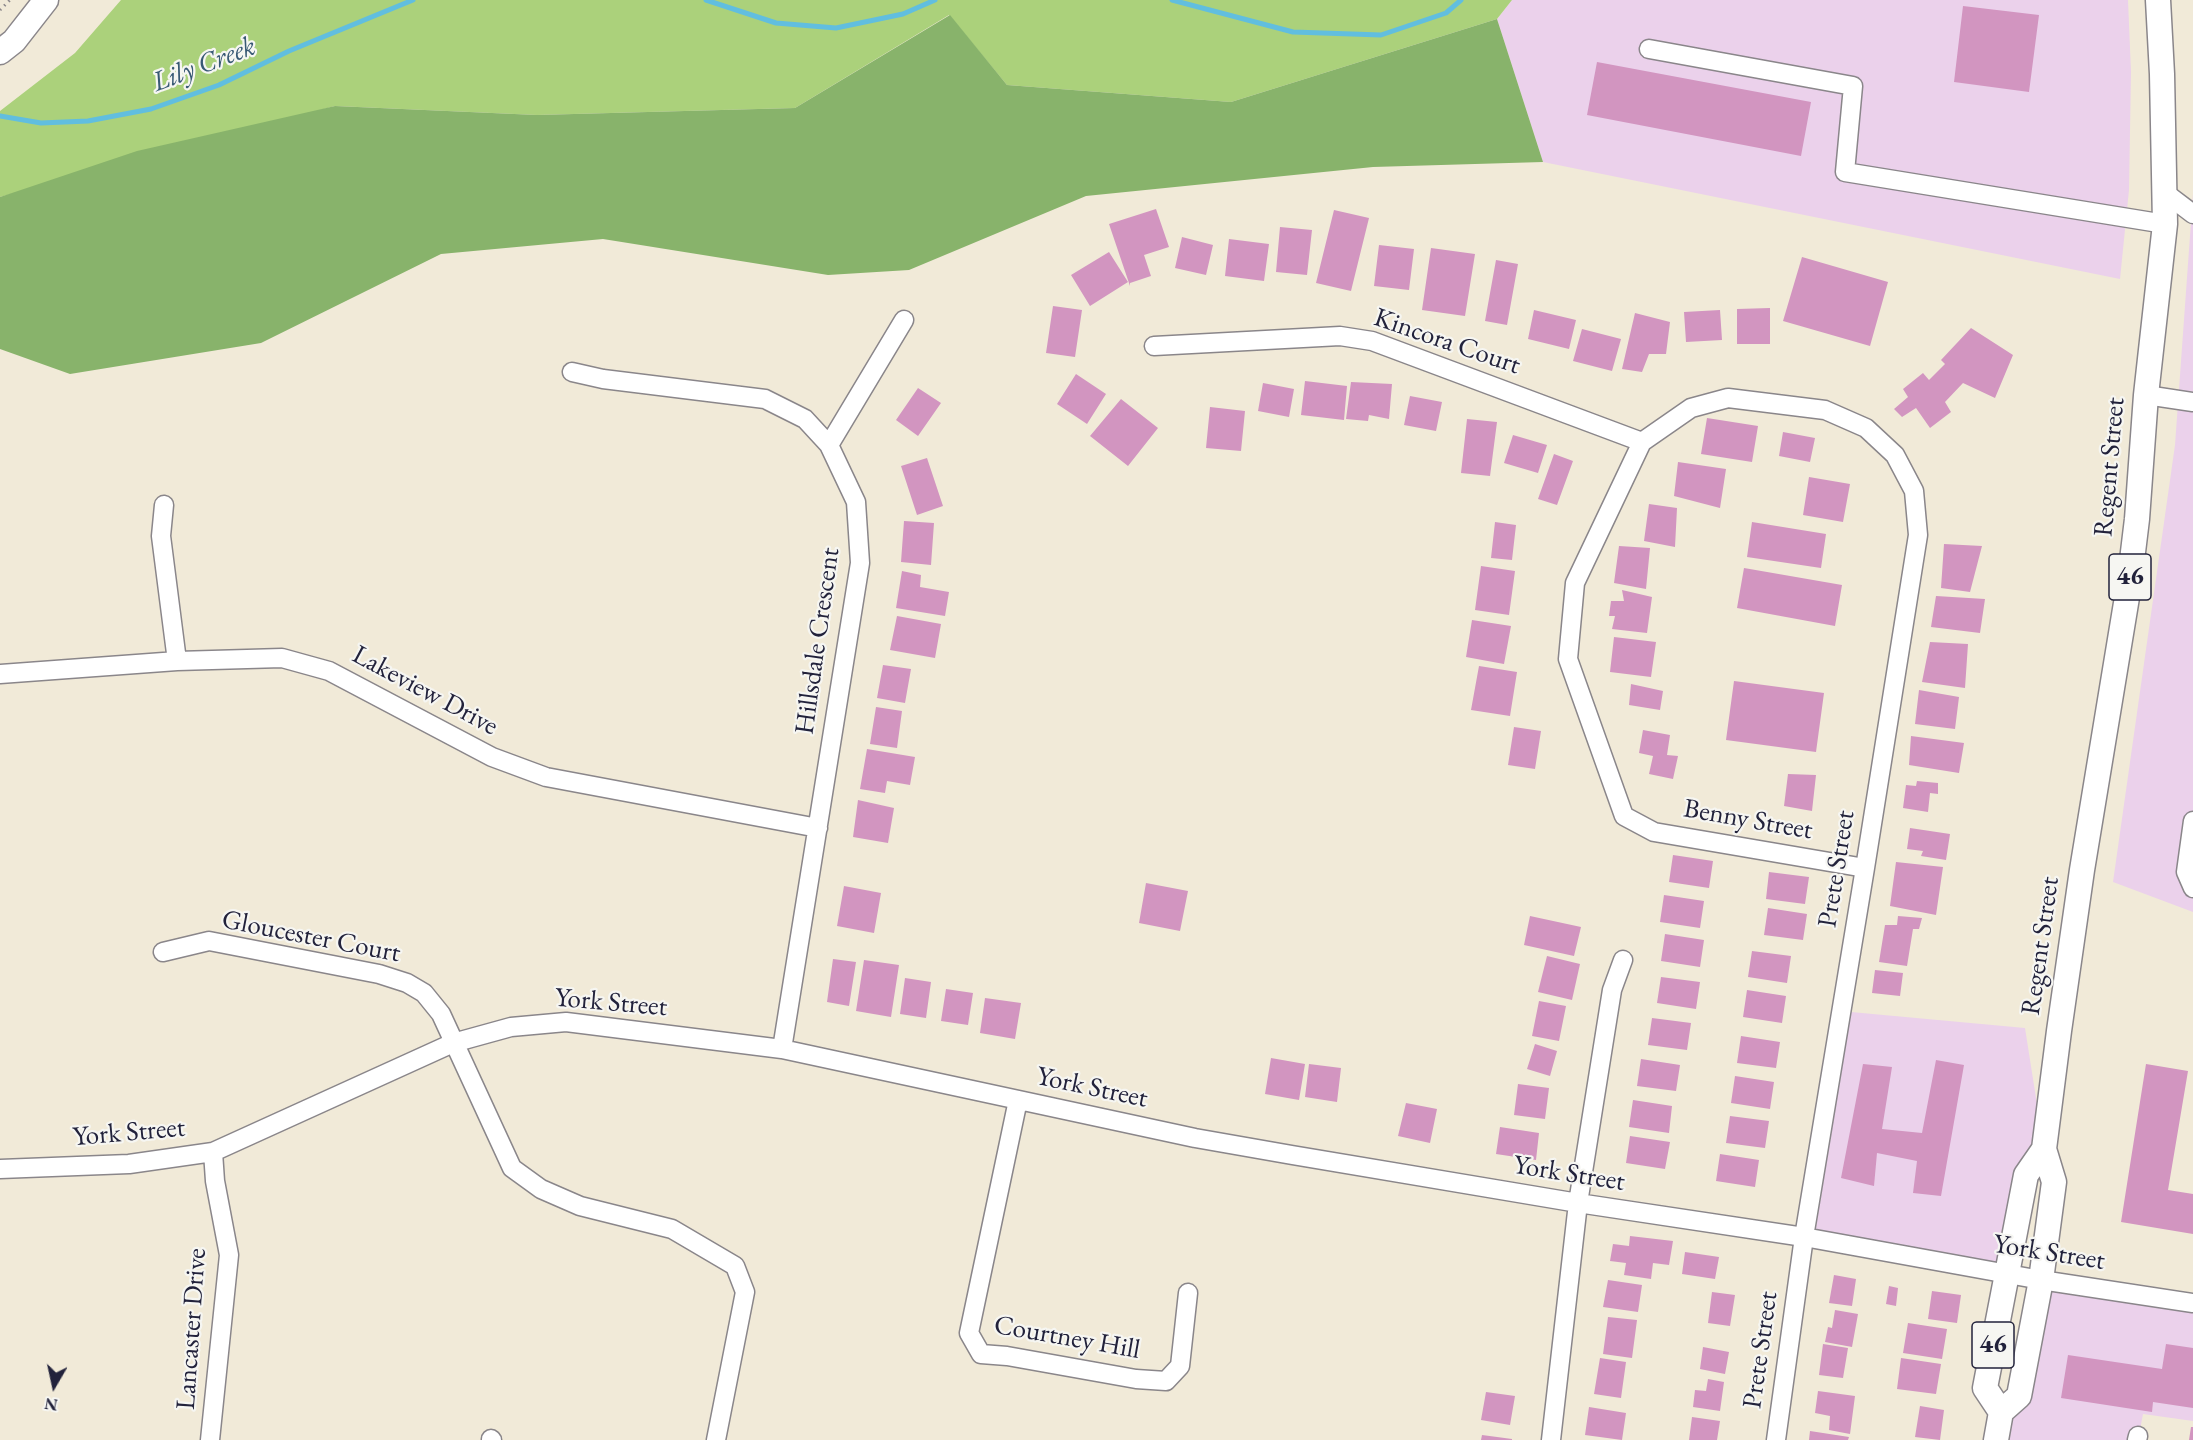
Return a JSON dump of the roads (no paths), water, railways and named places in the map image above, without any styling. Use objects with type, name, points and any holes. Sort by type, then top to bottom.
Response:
[{"type":"main road","points":[[0,52],[14,41],[46,0]]},
{"type":"main road","name":"Regent Street","points":[[2044,1149],[2026,1175],[1985,1388],[2001,1412],[2019,1396],[2041,1280],[2054,1182],[2044,1149],[2058,1031],[2129,585],[2137,519],[2146,395],[2165,224],[2158,0]]},
{"type":"main road","points":[[1996,1440],[2001,1412]]},
{"type":"street","points":[[1649,49],[1853,86],[1845,172],[2165,224]]},
{"type":"street","points":[[2164,192],[2193,214]]},
{"type":"street","points":[[829,445],[904,320]]},
{"type":"street","name":"Kincora Court","points":[[1154,346],[1340,336],[1372,341],[1642,442]]},
{"type":"street","name":"Hillsdale Crescent","points":[[572,372],[603,379],[765,399],[805,419],[829,445],[856,502],[860,563],[782,1049]]},
{"type":"street","points":[[2146,395],[2193,402]]},
{"type":"street","name":"Prete Street","points":[[1642,442],[1690,408],[1728,398],[1825,410],[1866,428],[1895,454],[1914,490],[1918,535],[1804,1237],[1776,1440]]},
{"type":"street","name":"Benny Street","points":[[1642,442],[1575,583],[1568,658],[1624,816],[1654,831],[1865,868]]},
{"type":"street","points":[[164,505],[161,536],[177,661]]},
{"type":"street","name":"Lakeview Drive","points":[[0,674],[177,661],[282,658],[329,671],[492,757],[546,777],[818,828]]},
{"type":"street","points":[[2193,821],[2186,872],[2193,888]]},
{"type":"street","name":"Gloucester Court","points":[[163,952],[209,942],[379,974],[407,983],[424,993],[441,1014],[512,1168],[541,1189],[580,1206],[672,1229],[735,1266],[745,1292],[716,1440]]},
{"type":"street","points":[[1551,1440],[1578,1203],[1612,990],[1623,960]]},
{"type":"street","name":"York Street","points":[[0,1169],[129,1164],[213,1152],[453,1043],[511,1027],[566,1022],[782,1049],[1206,1140],[1578,1203],[1804,1237],[2041,1280],[2193,1303]]},
{"type":"street","name":"Courtney Hill","points":[[1018,1100],[969,1333],[981,1354],[1007,1356],[1136,1379],[1166,1381],[1180,1366],[1188,1293]]},
{"type":"street","name":"Lancaster Drive","points":[[210,1440],[228,1255],[215,1181],[213,1152]]},
{"type":"waterway","name":"Lily Creek","points":[[0,116],[41,123],[88,121],[151,109],[219,85],[289,51],[413,0]]},
{"type":"waterway","name":"Lily Creek","points":[[706,0],[776,23],[836,28],[903,14],[935,0]]},
{"type":"waterway","name":"Lily Creek","points":[[1172,0],[1293,32],[1381,35],[1446,13],[1461,0]]}]
